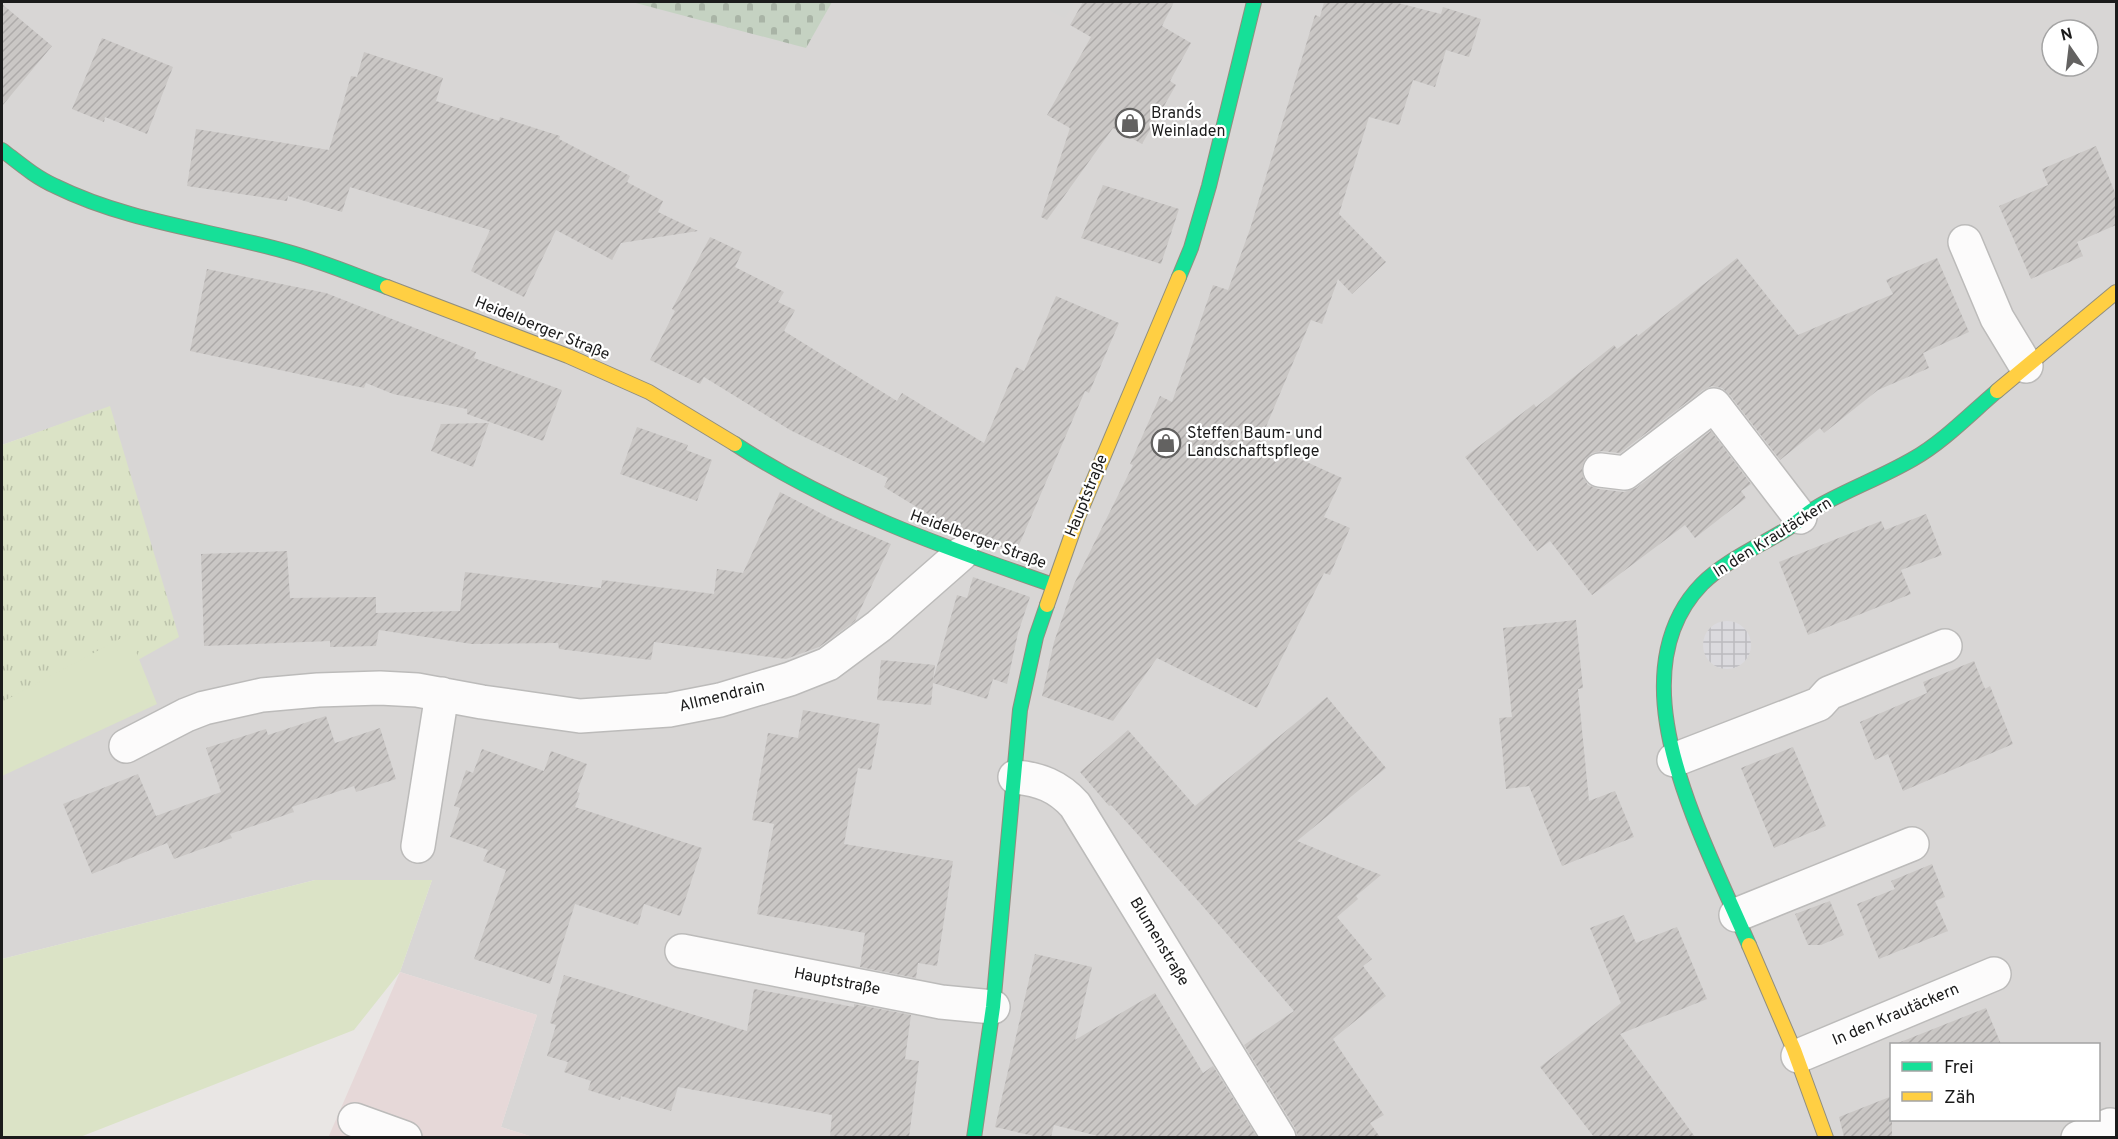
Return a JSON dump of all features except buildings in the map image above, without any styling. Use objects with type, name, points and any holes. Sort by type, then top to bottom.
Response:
[{"type":"street","name":"Hauptstraße","points":[[974,1137],[993,1007],[1020,710],[1036,637],[1078,517],[1191,248],[1254,2]]},
{"type":"street","name":"Heidelberger Straße","points":[[2,150],[32,173],[55,186],[102,205],[165,224],[288,252],[568,356],[649,392],[705,424],[768,465],[829,497],[961,554],[1053,585]]},
{"type":"street","points":[[1965,242],[1997,318],[2026,366]]},
{"type":"street","name":"In den Krautäckern","points":[[1826,1137],[1797,1056],[1692,812],[1674,760],[1664,699],[1663,671],[1668,643],[1682,610],[1701,585],[1720,569],[1736,557],[1787,529],[1800,517],[1819,506],[1894,470],[1922,453],[2116,292]]},
{"type":"street","points":[[1600,470],[1625,473],[1714,405],[1800,517]]},
{"type":"street","name":"Allmendrain","points":[[126,746],[186,715],[224,702],[262,695],[318,690],[380,688],[417,690],[580,716],[669,710],[740,696],[813,671],[841,655],[879,626],[961,554]]},
{"type":"street","points":[[1674,760],[1819,704],[1829,693],[1945,646]]},
{"type":"street","points":[[418,846],[442,694]]},
{"type":"street","name":"Blumenstraße","points":[[1015,777],[1043,782],[1062,792],[1075,805],[1279,1137]]},
{"type":"street","points":[[1736,915],[1912,844]]},
{"type":"street","name":"Hauptstraße","points":[[682,951],[941,1002],[993,1007]]},
{"type":"street","name":"In den Krautäckern","points":[[1797,1056],[1994,974]]},
{"type":"street","points":[[355,1120],[405,1137]]},
{"type":"street","points":[[2078,1137],[2110,1125]]},
{"type":"shaded area","points":[[2,2],[2116,2],[2116,1137],[533,1137],[501,1127],[537,1015],[400,972],[432,880],[315,880],[2,959],[2,736],[110,407],[2,445]]},
{"type":"shaded area","points":[[1033,2],[1074,2],[1065,18]]},
{"type":"shaded area","points":[[1727,621],[1744,628],[1751,645],[1744,662],[1727,669],[1710,662],[1703,645],[1710,628]]},
{"type":"shaded area","points":[[400,972],[537,1015],[501,1127],[533,1137],[328,1138]]},
{"type":"green space","points":[[632,2],[832,2],[806,48]]},
{"type":"green space","points":[[110,406],[179,637],[2,736],[2,445]]},
{"type":"green space","points":[[129,634],[157,704],[2,776],[2,702]]},
{"type":"green space","points":[[315,880],[432,880],[400,972],[354,1030],[80,1137],[2,1137],[2,959]]},
{"type":"traffic: fast","points":[[1179,277],[1191,248],[1209,186],[1254,2]]},
{"type":"traffic: fast","points":[[2,150],[27,170],[48,182],[111,208],[288,252],[387,287]]},
{"type":"traffic: fast","points":[[1749,945],[1701,836],[1672,751],[1665,705],[1665,668],[1673,632],[1680,615],[1702,584],[1720,569],[1787,529],[1819,506],[1924,452],[1946,436],[1997,391]]},
{"type":"traffic: fast","points":[[735,444],[772,467],[850,507],[930,541],[1053,585]]},
{"type":"traffic: fast","points":[[974,1138],[993,1007],[1020,710],[1036,637],[1047,605]]},
{"type":"traffic: slow","points":[[1047,605],[1078,517],[1179,277]]},
{"type":"traffic: slow","points":[[387,287],[568,356],[649,392],[735,444]]},
{"type":"traffic: slow","points":[[1997,391],[2116,292]]},
{"type":"traffic: slow","points":[[1749,945],[1794,1050],[1826,1138]]},
{"type":"place","name":"Brand´s Weinladen","points":[[1130,123]]},
{"type":"place","name":"Steffen Baum- und Landschaftspflege","points":[[1166,443]]}]
